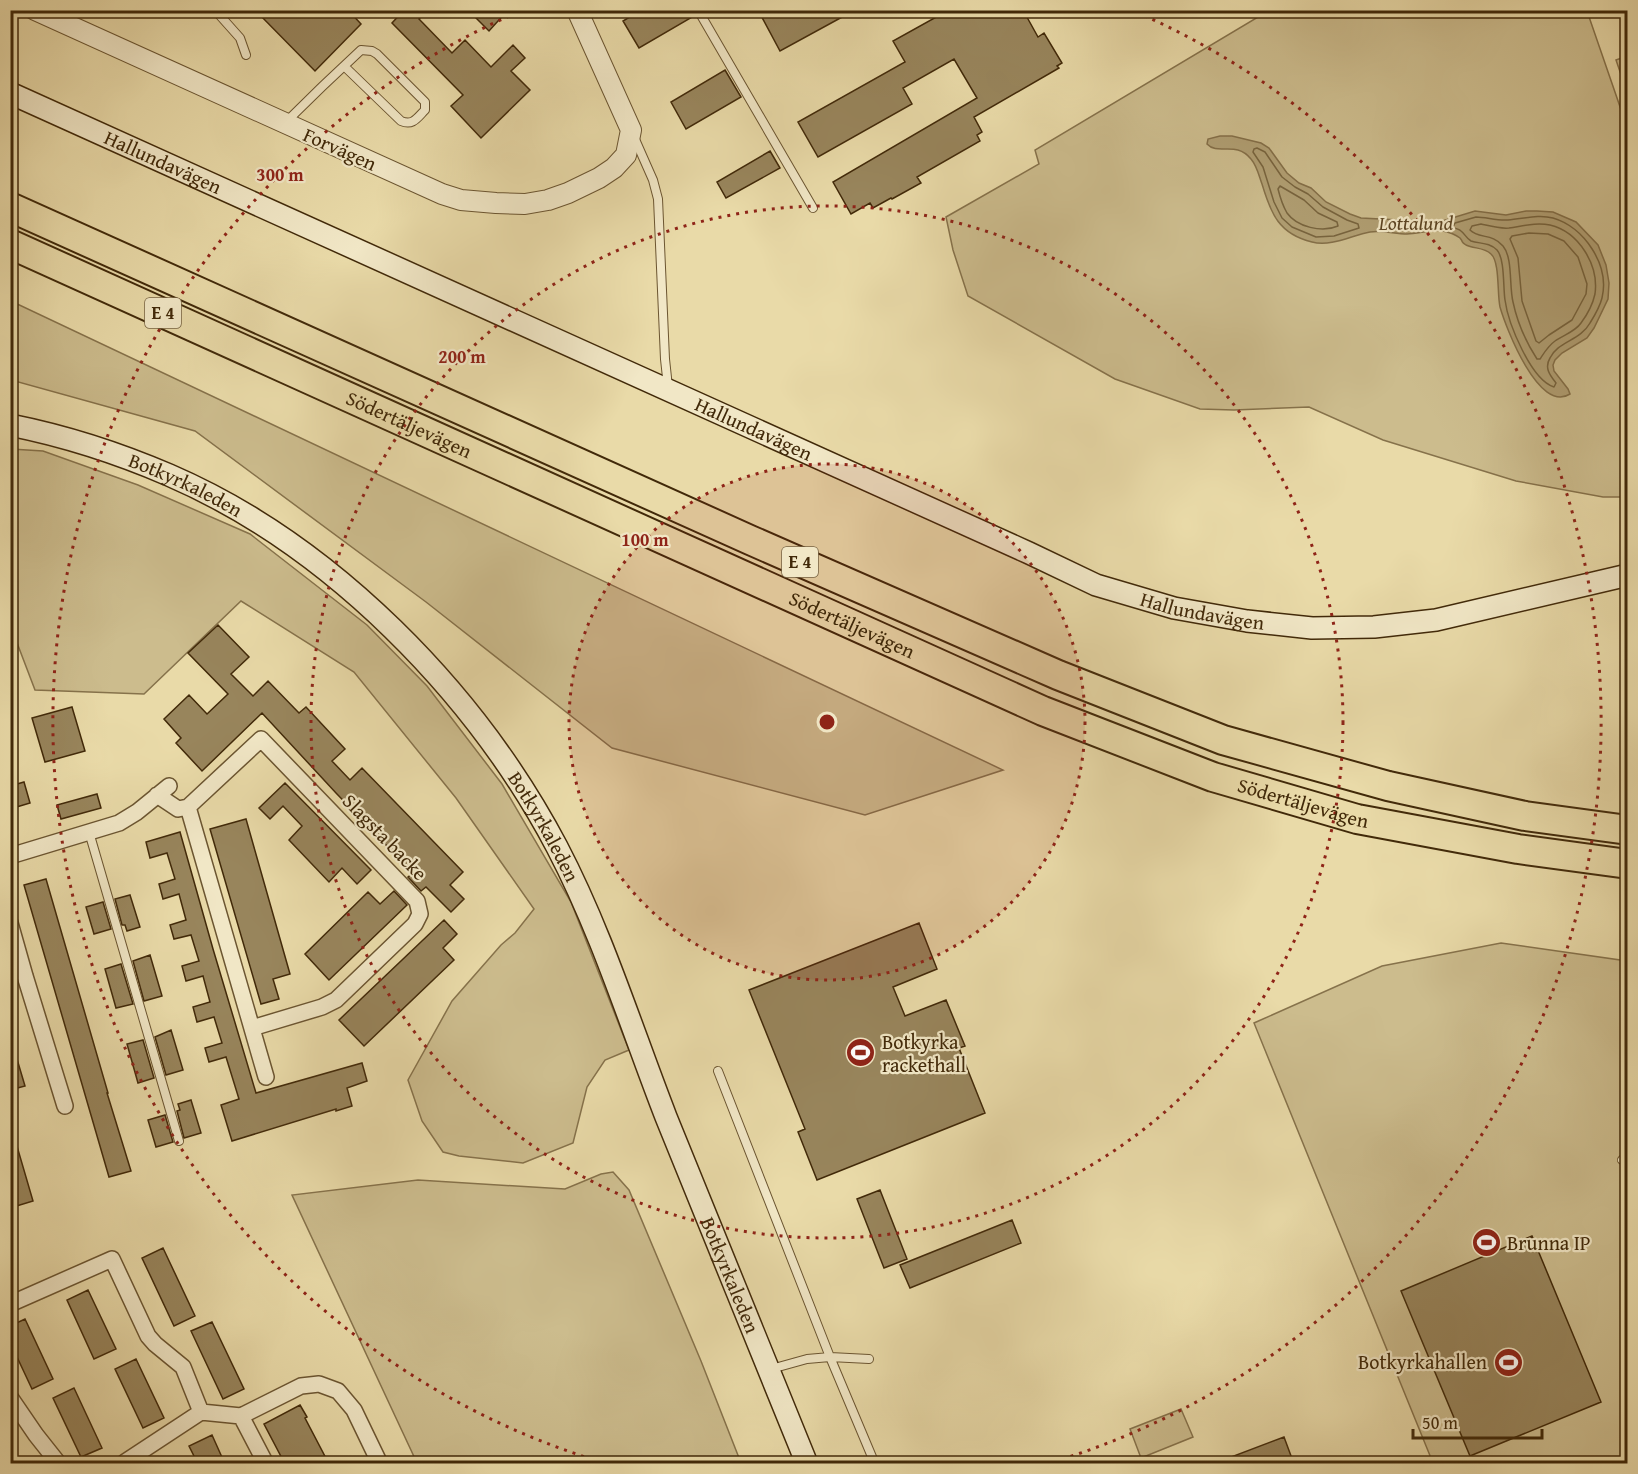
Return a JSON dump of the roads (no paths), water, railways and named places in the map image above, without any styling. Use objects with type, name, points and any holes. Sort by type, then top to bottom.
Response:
[{"type":"highway","name":"Södertäljevägen","points":[[10,207],[750,540],[1058,675],[1223,740],[1388,786],[1526,816],[1625,830]]},
{"type":"highway","name":"Södertäljevägen","points":[[10,243],[1043,711],[1203,773],[1357,819],[1518,849],[1628,864]]},
{"type":"main road","name":"Hallundavägen","points":[[10,93],[1029,552],[1096,585],[1174,608],[1246,621],[1301,627],[1374,627],[1436,620],[1628,575]]},
{"type":"main road","name":"Botkyrkaleden","points":[[10,425],[51,433],[153,469],[204,492],[254,520],[307,556],[374,612],[407,644],[459,702],[512,774],[562,858],[601,942],[670,1128],[807,1464]]},
{"type":"main road","name":"Hallundavägen","points":[[1529,598],[1628,561]]},
{"type":"street","points":[[577,10],[631,130]]},
{"type":"street","name":"Forvägen","points":[[38,11],[284,124],[442,194],[461,200],[525,204],[548,200],[568,193],[614,168],[626,154],[631,130]]},
{"type":"street","name":"Slagsta backe","points":[[188,807],[261,739],[417,902],[420,908],[415,924],[336,1000],[322,1007],[252,1028]]},
{"type":"street","points":[[10,856],[118,823],[137,812],[163,790],[178,809],[188,807],[266,1077]]},
{"type":"street","points":[[10,923],[65,1106]]},
{"type":"street","points":[[10,1304],[112,1259],[148,1336],[183,1367],[201,1412]]},
{"type":"street","points":[[122,1463],[201,1412],[241,1416],[301,1386],[319,1384],[338,1391],[354,1410],[380,1464]]},
{"type":"street","points":[[10,1397],[59,1464]]},
{"type":"street","points":[[241,1416],[266,1464]]},
{"type":"lane","points":[[215,10],[240,38],[246,55]]},
{"type":"lane","points":[[698,10],[813,208]]},
{"type":"lane","points":[[284,124],[344,66],[361,50],[377,54],[425,102],[425,110],[413,123],[401,121],[344,66]]},
{"type":"lane","points":[[631,130],[653,180],[658,199],[665,359],[669,390]]},
{"type":"lane","points":[[89,832],[179,1141]]},
{"type":"lane","points":[[718,1071],[830,1357],[875,1464]]},
{"type":"lane","points":[[769,1369],[807,1359],[830,1357],[869,1359]]},
{"type":"water","points":[[1232,136],[1261,143],[1269,148],[1287,173],[1299,183],[1311,188],[1326,202],[1361,218],[1439,222],[1475,211],[1506,215],[1537,211],[1553,212],[1576,222],[1598,245],[1606,265],[1609,283],[1608,299],[1594,328],[1587,338],[1562,353],[1553,365],[1554,371],[1570,394],[1558,397],[1547,392],[1526,366],[1503,318],[1496,264],[1491,254],[1466,245],[1460,238],[1447,232],[1439,231],[1407,234],[1379,231],[1327,243],[1312,242],[1301,238],[1292,234],[1278,221],[1269,205],[1256,168],[1245,153],[1233,149],[1216,149],[1207,144],[1208,139]]},
{"type":"place","name":"Botkyrka rackethall","points":[[861,1053]]},
{"type":"place","name":"Brunna IP","points":[[1486,1243]]},
{"type":"place","name":"Botkyrkahallen","points":[[1508,1362]]},
{"type":"park label","name":"Lottalund","points":[[1416,223]]}]
